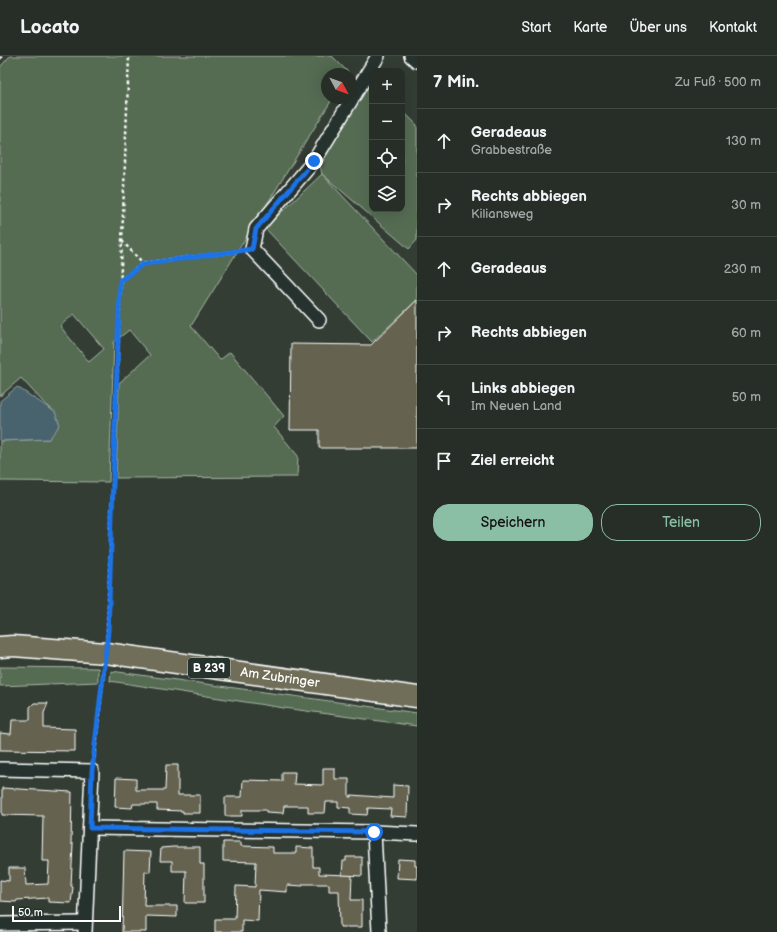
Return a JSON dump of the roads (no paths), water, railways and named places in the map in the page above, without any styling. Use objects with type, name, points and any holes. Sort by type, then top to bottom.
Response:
[{"type":"main road","name":"Am Zubringer","points":[[0,647],[13,646],[106,653],[417,697]]},
{"type":"street","points":[[320,320],[252,249],[256,229],[314,161],[378,56]]},
{"type":"street","points":[[411,56],[417,62]]},
{"type":"street","points":[[0,769],[92,771],[85,928],[0,924]]},
{"type":"street","points":[[90,828],[374,832],[417,834]]},
{"type":"street","points":[[374,832],[379,932]]},
{"type":"water","points":[[17,387],[55,412],[60,425],[49,439],[0,441],[0,401]]}]
